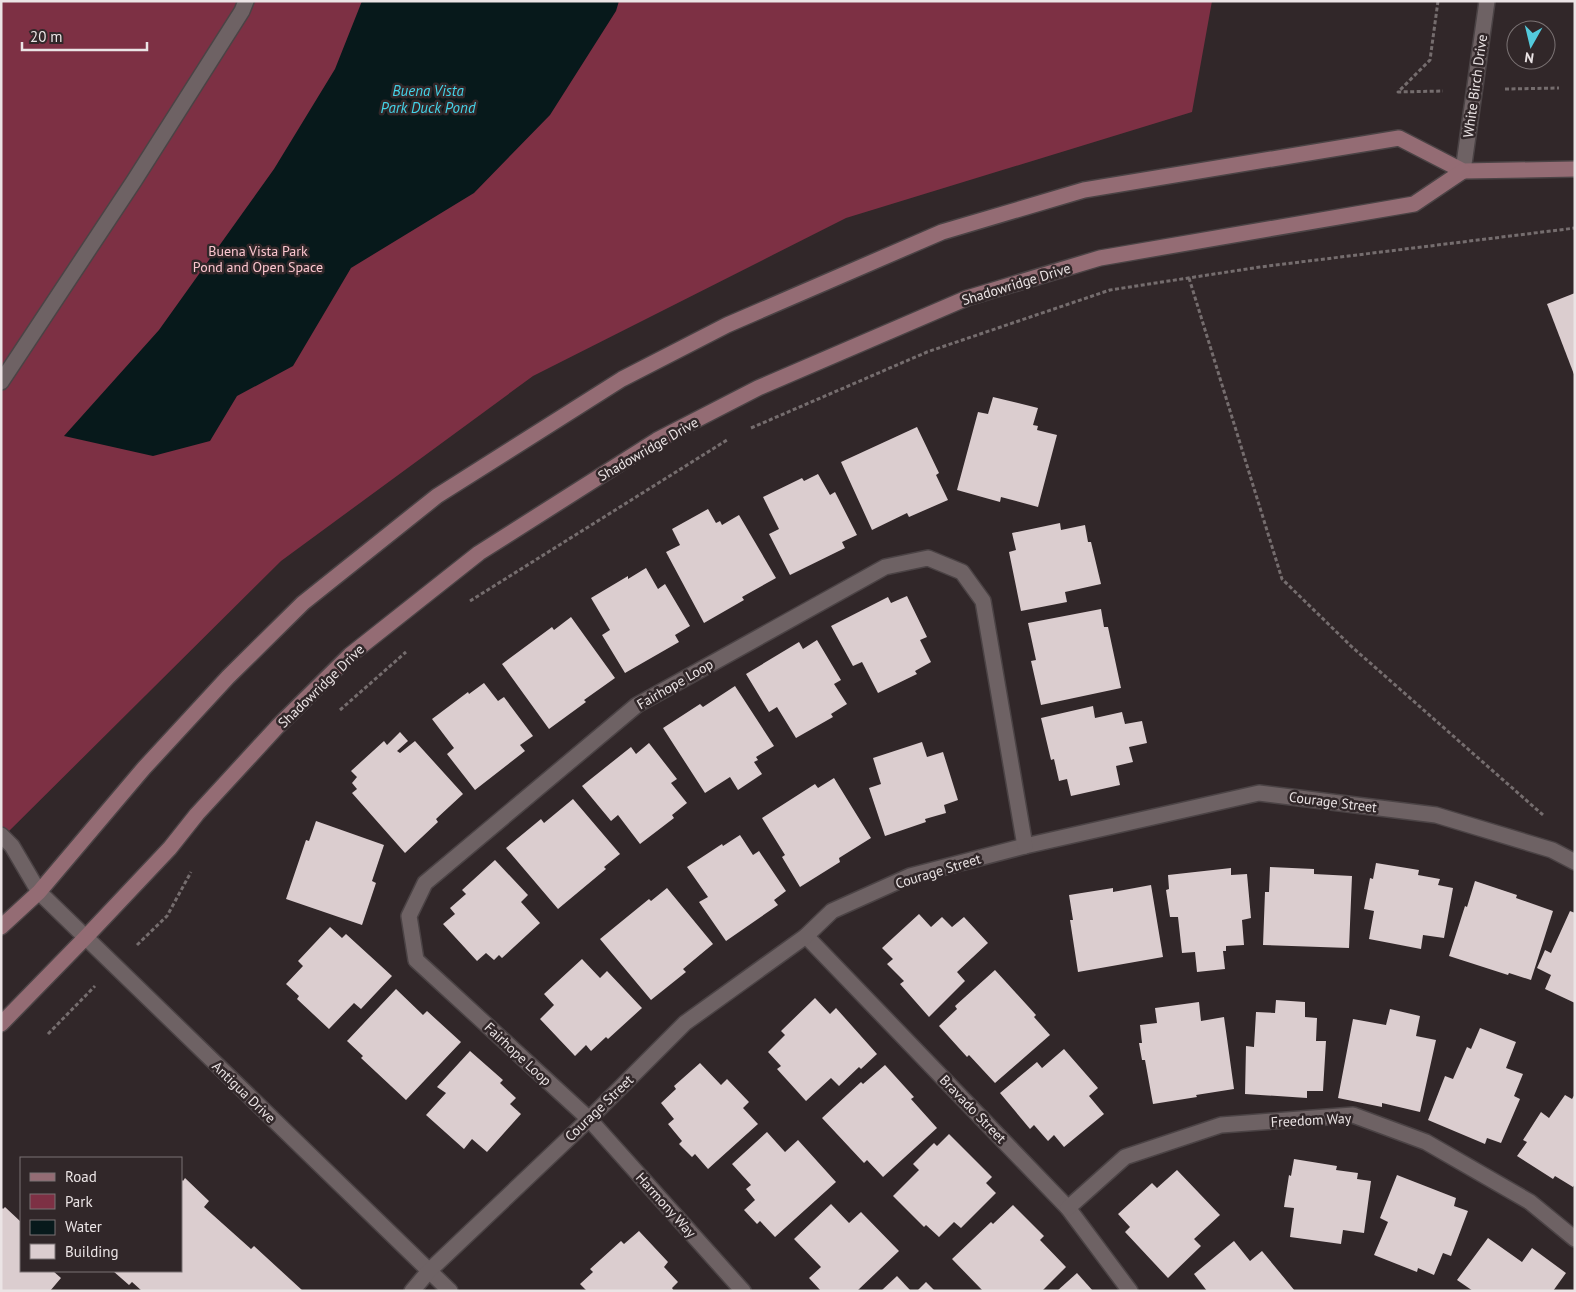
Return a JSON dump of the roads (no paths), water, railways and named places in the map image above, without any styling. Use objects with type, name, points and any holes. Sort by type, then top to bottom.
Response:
[{"type":"street","points":[[1,382],[134,181],[242,11],[246,1]]},
{"type":"street","name":"White Birch Drive","points":[[1463,171],[1487,1]]},
{"type":"street","points":[[1,927],[39,892],[157,754],[228,677],[303,603],[437,496],[622,379],[727,325],[942,232],[1084,190],[1399,138],[1463,171],[1575,169]]},
{"type":"street","name":"Shadowridge Drive","points":[[1,1024],[170,848],[197,814],[278,726],[350,655],[478,553],[657,440],[758,388],[967,298],[1100,258],[1414,204],[1463,171]]},
{"type":"street","name":"Fairhope Loop","points":[[589,1119],[416,960],[409,916],[425,884],[637,705],[885,567],[928,558],[962,572],[983,601],[1026,846]]},
{"type":"street","name":"Courage Street","points":[[412,1291],[429,1271],[589,1119],[685,1023],[806,936],[832,911],[910,876],[1026,846],[1259,793],[1436,815],[1552,850],[1575,862]]},
{"type":"street","name":"Antigua Drive","points":[[1,835],[12,846],[39,892],[450,1291]]},
{"type":"street","name":"Bravado Street","points":[[806,936],[1068,1208],[1130,1291]]},
{"type":"street","name":"Freedom Way","points":[[1068,1208],[1125,1157],[1221,1125],[1353,1115],[1426,1142],[1530,1202],[1575,1240]]},
{"type":"street","name":"Harmony Way","points":[[589,1119],[743,1291]]},
{"type":"water","name":"Buena Vista Park Duck Pond","points":[[362,1],[619,1],[616,11],[550,115],[474,193],[351,268],[293,366],[237,396],[210,441],[153,456],[64,436],[159,330],[274,169],[335,69]]},
{"type":"park label","name":"Buena Vista Park Pond and Open Space","points":[[258,260]]}]
